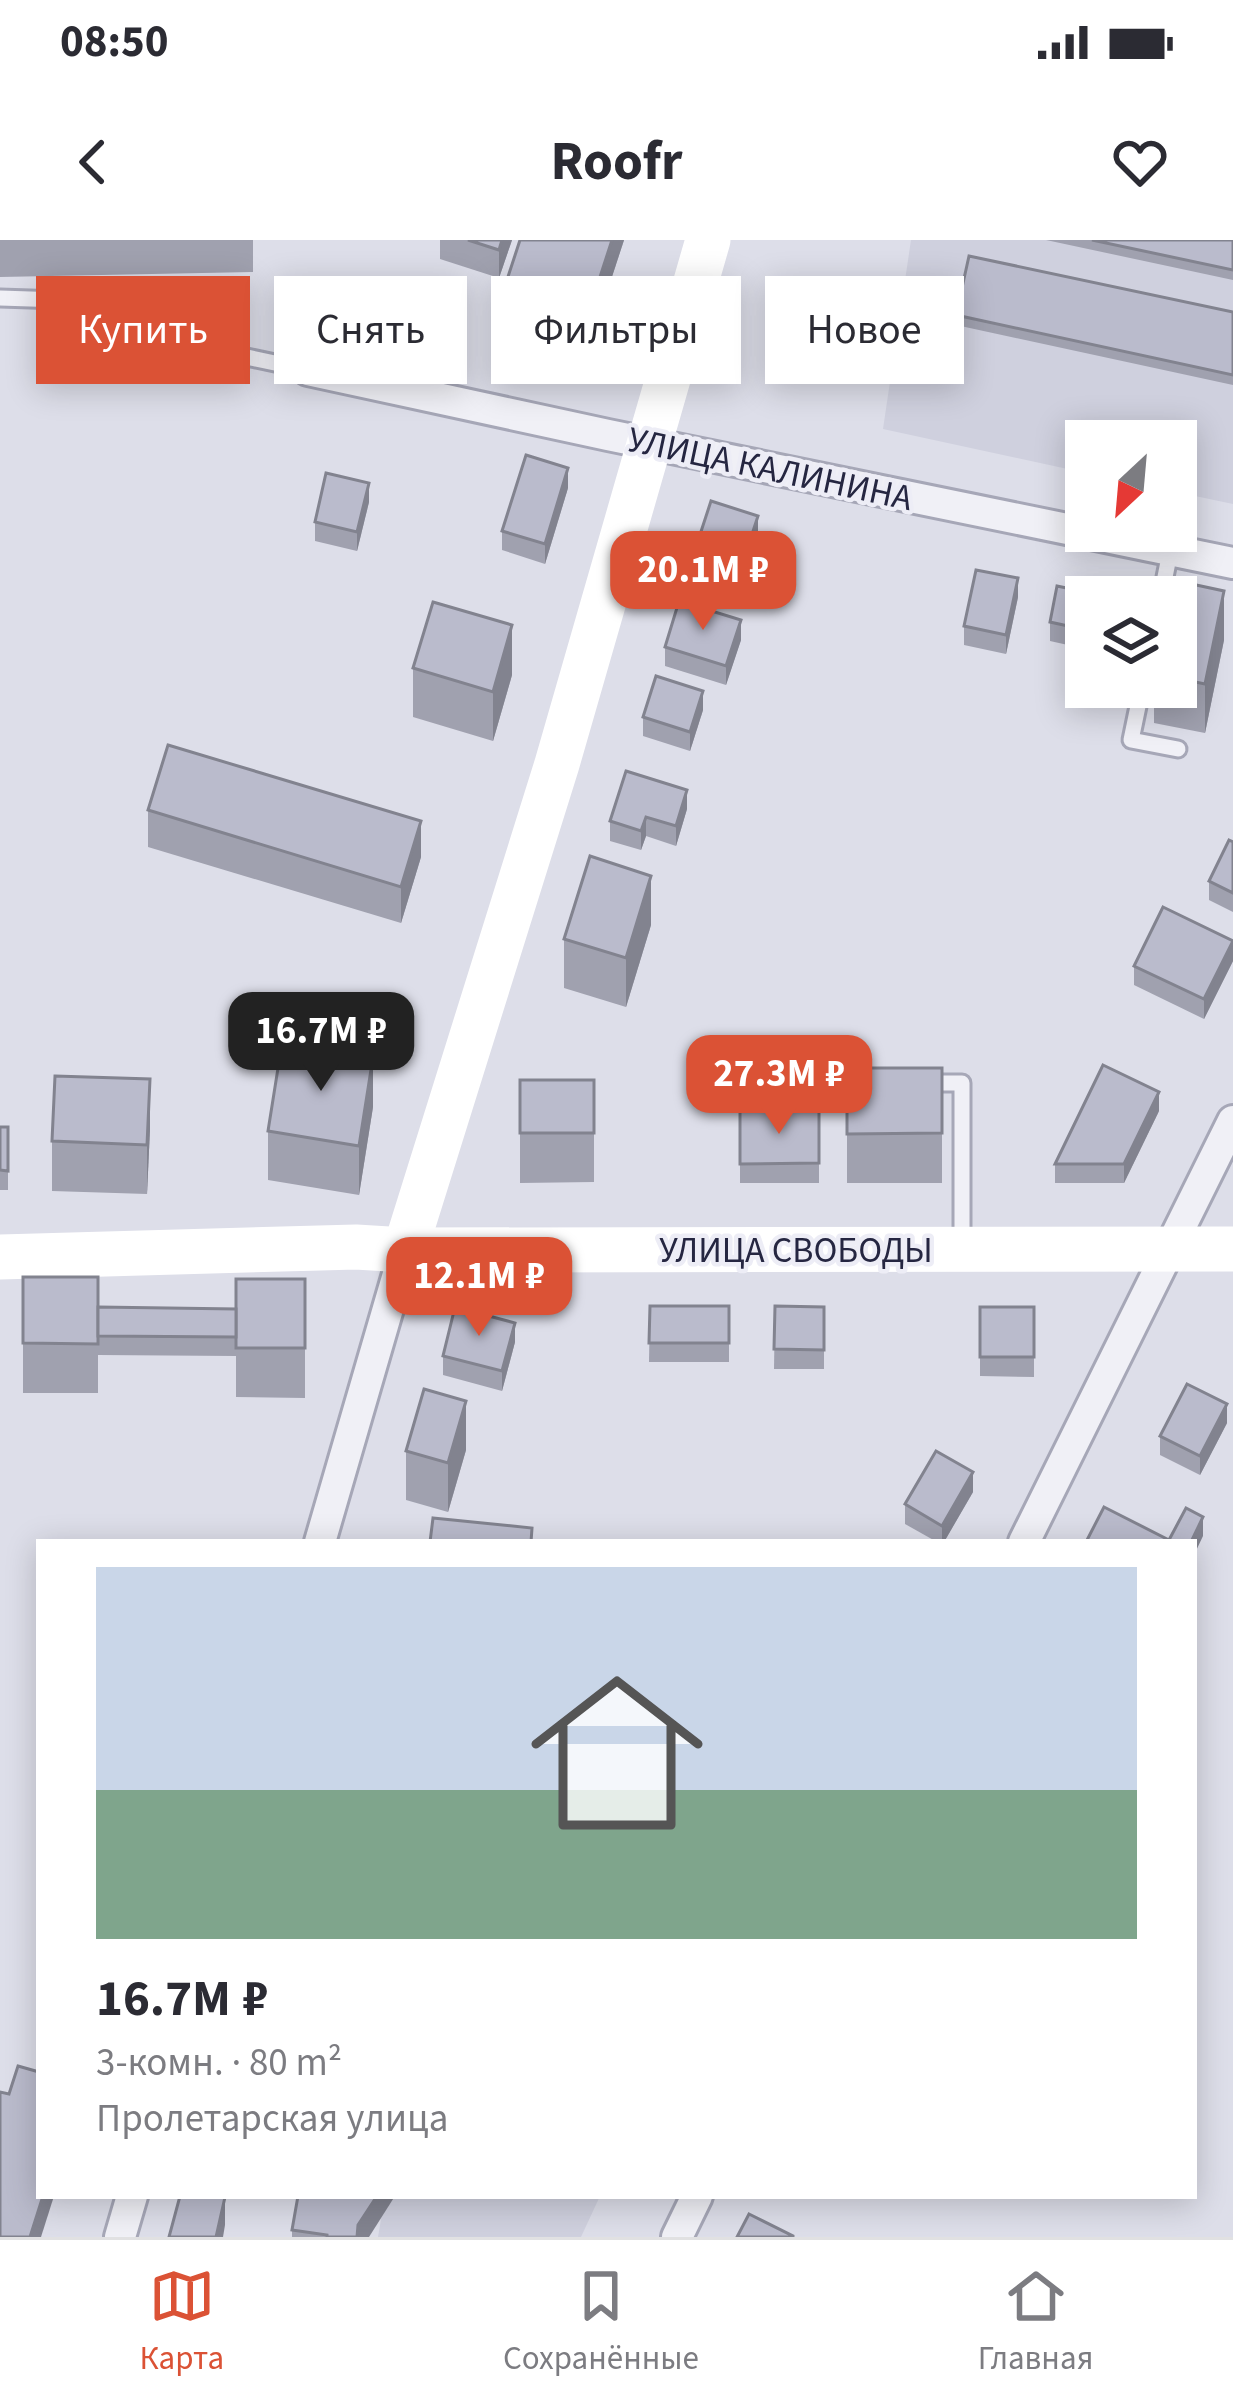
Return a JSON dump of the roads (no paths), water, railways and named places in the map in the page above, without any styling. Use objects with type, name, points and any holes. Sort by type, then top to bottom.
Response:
[{"type":"street","points":[[321,1539],[405,1250],[557,764],[708,240]]},
{"type":"street","name":"УЛИЦА КАЛИНИНА","points":[[373,384],[1065,530]]},
{"type":"street","name":"УЛИЦА КАЛИНИНА","points":[[1170,552],[1233,563]]},
{"type":"street","points":[[1026,1539],[1233,1121]]},
{"type":"street","name":"УЛИЦА СВОБОДЫ","points":[[0,1257],[356,1247],[1233,1250]]},
{"type":"street","points":[[120,2237],[131,2199]]},
{"type":"street","points":[[676,2237],[695,2199]]},
{"type":"lane","points":[[0,298],[211,305],[223,352],[274,363]]},
{"type":"lane","points":[[1165,576],[1170,552]]},
{"type":"lane","points":[[1138,708],[1131,740],[1178,749]]},
{"type":"lane","points":[[914,1083],[962,1083],[962,1250]]}]
